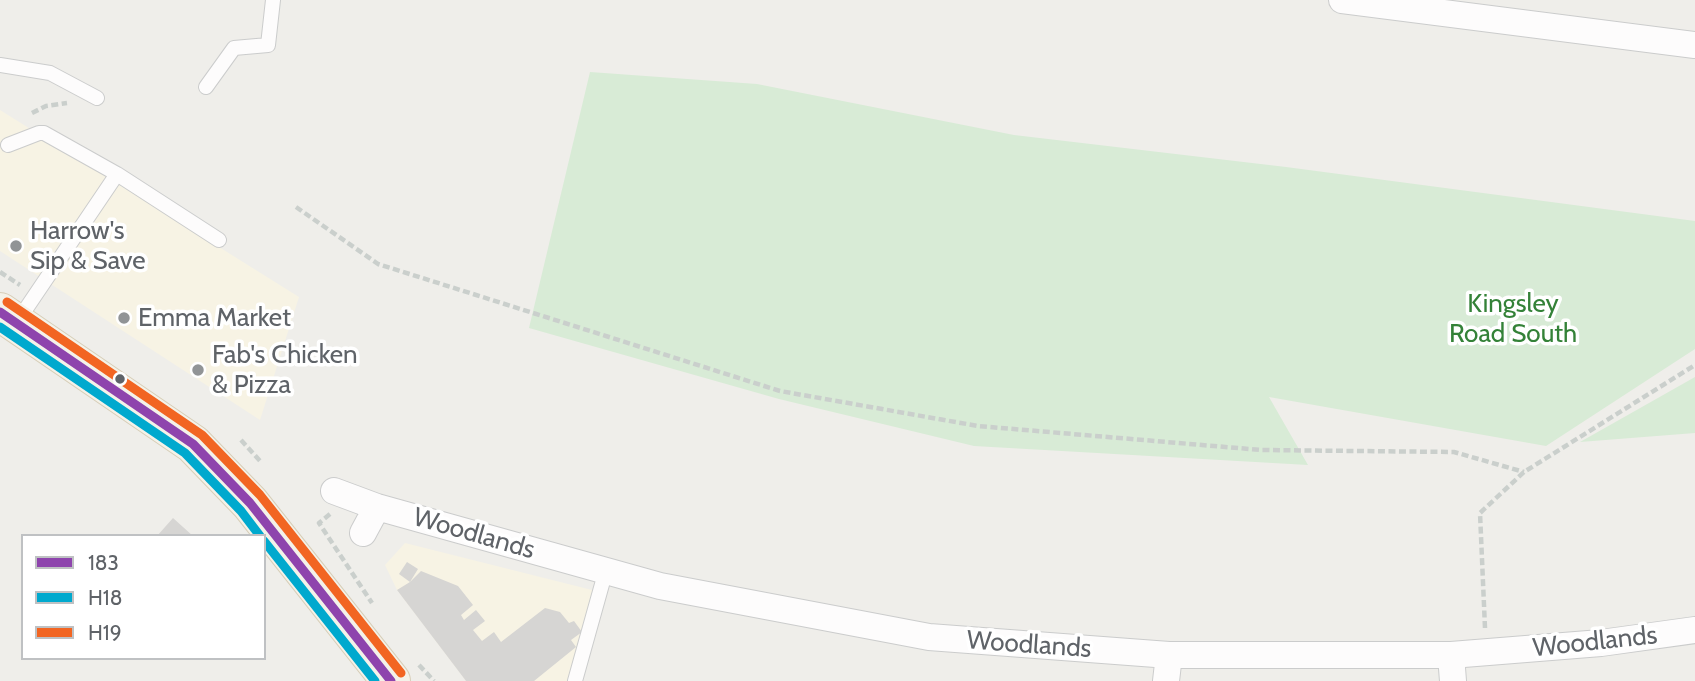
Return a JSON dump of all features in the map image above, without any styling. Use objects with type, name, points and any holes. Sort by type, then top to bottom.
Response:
[{"type":"main road","points":[[7,312],[193,444],[250,503],[391,681]]},
{"type":"street","points":[[1342,0],[1695,45]]},
{"type":"street","name":"Woodlands","points":[[334,491],[377,507],[660,586],[929,637],[1168,668],[1486,653],[1601,643],[1695,630]]},
{"type":"street","name":"Woodlands","points":[[363,533],[377,507]]},
{"type":"street","points":[[1451,655],[1453,681]]},
{"type":"lane","points":[[206,88],[234,48],[268,45],[273,0]]},
{"type":"lane","points":[[0,65],[50,73],[96,98]]},
{"type":"lane","points":[[8,145],[39,133],[44,134],[117,174],[219,240]]},
{"type":"lane","points":[[7,312],[117,174]]},
{"type":"lane","points":[[575,681],[606,570]]},
{"type":"path","points":[[23,117],[46,106],[96,98]]},
{"type":"path","points":[[296,206],[378,264],[780,391],[978,426],[1261,450],[1454,452],[1524,472]]},
{"type":"path","points":[[1,274],[7,312]]},
{"type":"path","points":[[1486,653],[1480,513],[1524,472],[1695,365]]},
{"type":"path","points":[[241,440],[261,461]]},
{"type":"shaded area","points":[[0,110],[299,297],[260,420],[0,251]]},
{"type":"shaded area","points":[[405,543],[596,591],[578,681],[466,681],[397,590],[385,565]]},
{"type":"green space","name":"Kingsley Road South","points":[[590,72],[757,84],[1014,135],[1286,167],[1695,221],[1695,349],[1546,446],[1269,397],[1308,465],[974,446],[779,399],[529,328]]},
{"type":"green space","points":[[1695,377],[1695,433],[1580,442]]},
{"type":"building","points":[[173,518],[191,534],[159,534]]},
{"type":"building","points":[[407,562],[418,569],[410,582],[399,574]]},
{"type":"building","points":[[421,571],[458,586],[473,605],[461,615],[464,620],[476,610],[485,621],[473,630],[482,641],[494,632],[501,642],[545,608],[560,612],[569,623],[574,621],[582,632],[571,640],[576,647],[534,681],[466,681],[397,590]]},
{"type":"transit line","name":"H19","points":[[7,302],[202,435],[260,495],[401,673]]},
{"type":"transit line","name":"183","points":[[0,312],[193,444],[250,503],[391,681]]},
{"type":"transit line","name":"H18","points":[[0,327],[185,453],[241,511],[258,534]]},
{"type":"transit line","name":"H18","points":[[266,544],[375,681]]},
{"type":"place","name":"Harrow's Sip & Save","points":[[16,246]]},
{"type":"place","name":"Emma Market","points":[[124,318]]},
{"type":"place","name":"Fab's Chicken & Pizza","points":[[198,370]]}]
